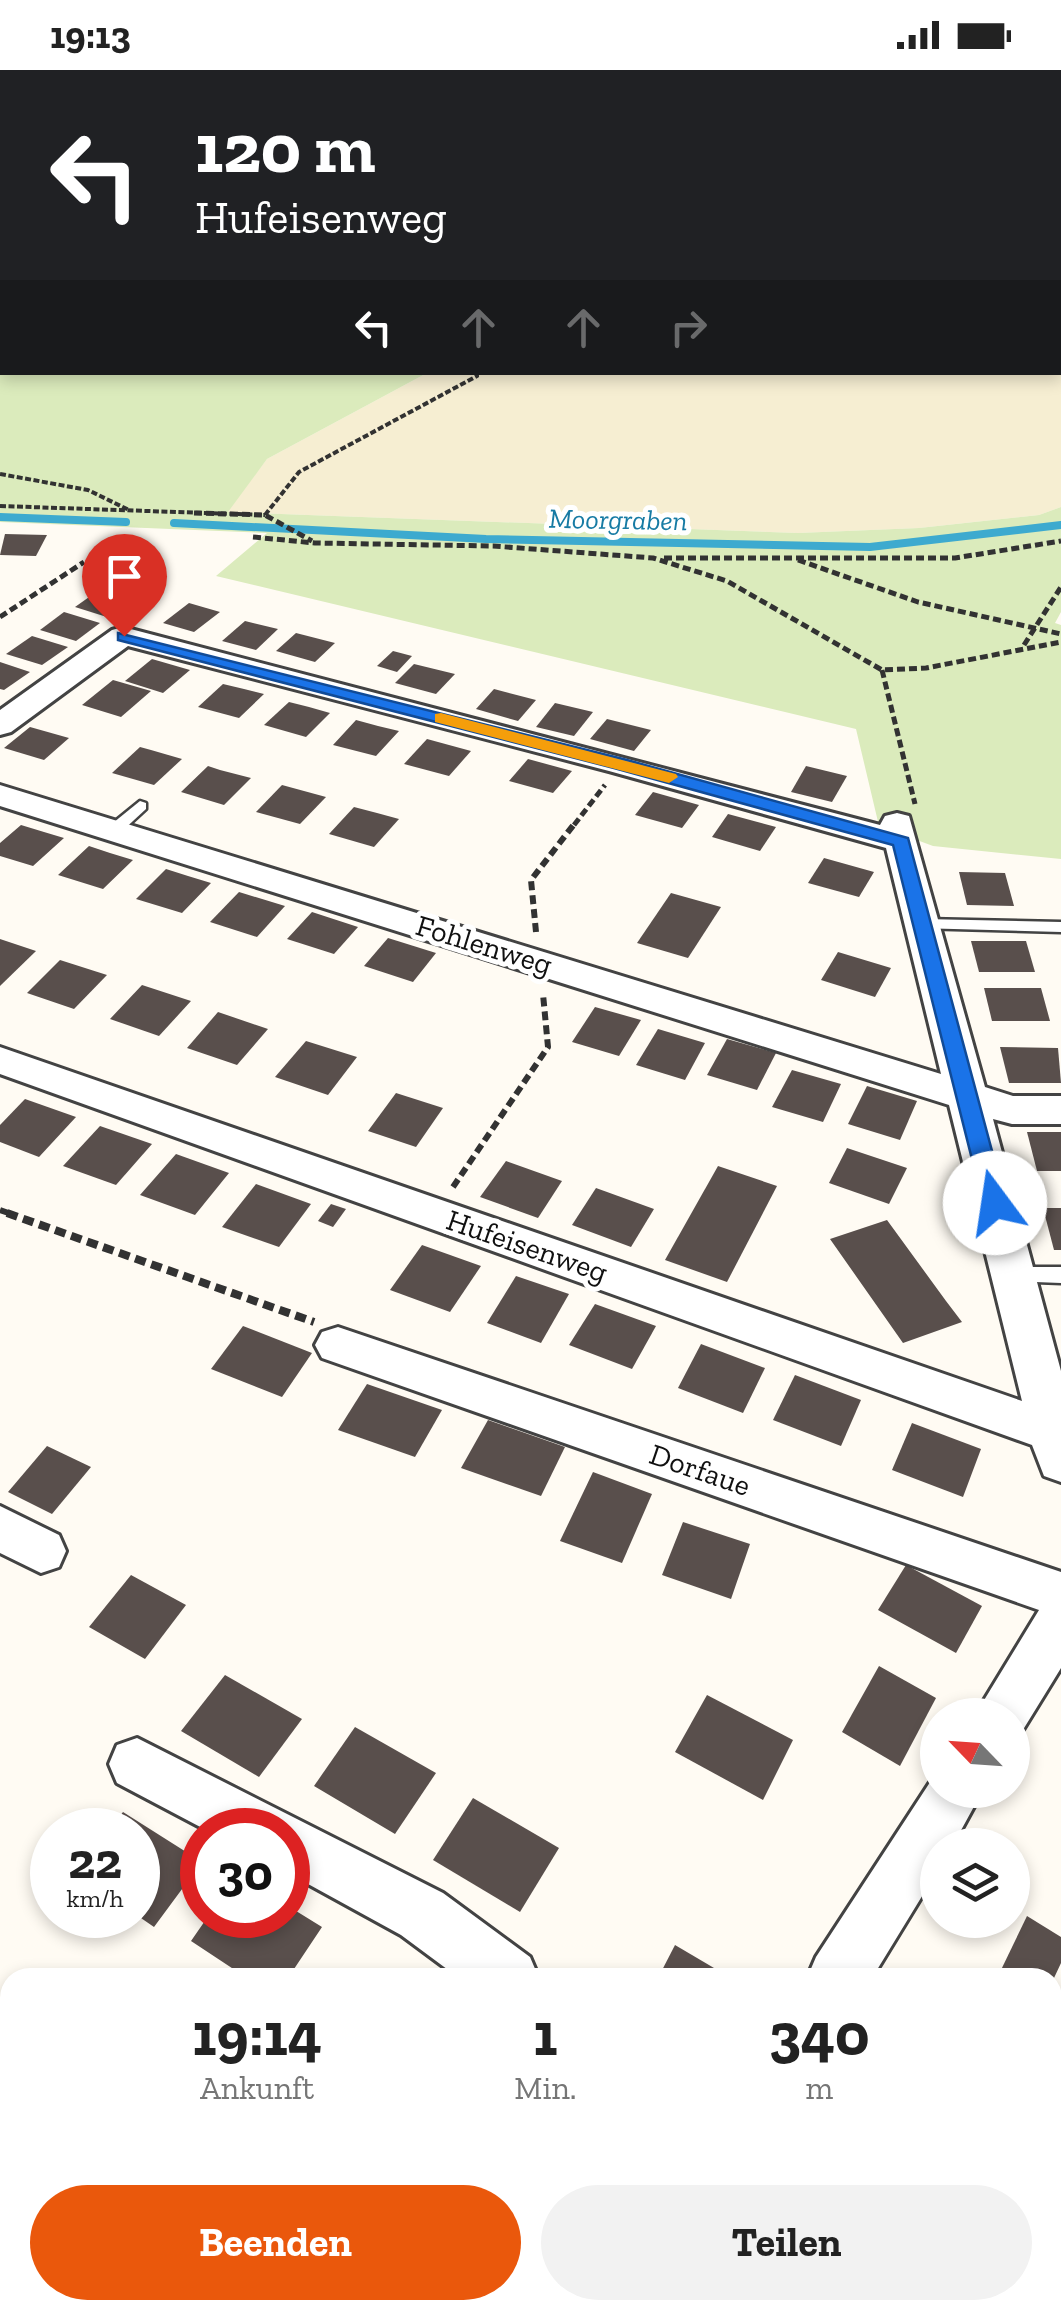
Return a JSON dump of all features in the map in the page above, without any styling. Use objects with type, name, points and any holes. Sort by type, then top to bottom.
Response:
[{"type":"street","points":[[0,725],[124,636],[899,832],[1057,1447]]},
{"type":"street","name":"Fohlenweg","points":[[0,795],[1012,1110],[1061,1110]]},
{"type":"street","name":"Hufeisenweg","points":[[0,1060],[435,1214],[1057,1447]]},
{"type":"street","name":"Dorfaue","points":[[338,1345],[1061,1595]]},
{"type":"street","points":[[1013,1698],[1061,1622]]},
{"type":"street","points":[[138,1764],[221,1808]]},
{"type":"street","points":[[843,1968],[944,1808]]},
{"type":"street","points":[[310,1855],[422,1914],[496,1968]]},
{"type":"lane","points":[[114,830],[140,806]]},
{"type":"lane","points":[[923,924],[1061,926]]},
{"type":"lane","points":[[1013,1275],[1061,1275]]},
{"type":"path","points":[[265,515],[299,472],[477,375]]},
{"type":"path","points":[[0,474],[88,490],[135,512]]},
{"type":"path","points":[[0,506],[265,515],[315,543]]},
{"type":"path","points":[[253,537],[315,543],[493,546],[653,558],[955,558],[1061,540]]},
{"type":"path","points":[[653,558],[727,581],[882,670],[926,668],[1061,642]]},
{"type":"path","points":[[792,558],[918,602],[1039,626],[1061,634]]},
{"type":"path","points":[[0,617],[84,562]]},
{"type":"path","points":[[1022,648],[1061,588]]},
{"type":"path","points":[[882,670],[917,801],[899,832]]},
{"type":"path","points":[[435,1214],[548,1047],[531,880],[620,764]]},
{"type":"path","points":[[0,1210],[328,1327],[338,1345]]},
{"type":"shaded area","points":[[423,375],[1061,375],[1061,507],[1039,515],[919,528],[798,533],[226,512],[267,459]]},
{"type":"green space","points":[[0,375],[423,375],[267,459],[228,512],[798,533],[919,528],[1039,515],[1061,507],[1061,612],[1055,623],[1061,625],[1061,859],[933,846],[879,826],[856,729],[216,576],[267,533],[0,522]]},
{"type":"building","points":[[5,534],[47,535],[36,556],[0,555]]},
{"type":"building","points":[[99,590],[134,601],[110,618],[75,607]]},
{"type":"building","points":[[189,603],[220,612],[194,632],[163,623]]},
{"type":"building","points":[[64,612],[100,623],[76,641],[40,630]]},
{"type":"building","points":[[245,621],[278,629],[256,650],[222,641]]},
{"type":"building","points":[[296,633],[335,643],[315,662],[276,651]]},
{"type":"building","points":[[32,636],[68,647],[42,665],[6,654]]},
{"type":"building","points":[[393,651],[412,656],[397,672],[377,666]]},
{"type":"building","points":[[152,659],[190,670],[163,693],[125,681]]},
{"type":"building","points":[[0,662],[30,672],[0,689]]},
{"type":"building","points":[[414,664],[455,674],[436,694],[395,683]]},
{"type":"building","points":[[113,680],[151,691],[121,717],[82,705]]},
{"type":"building","points":[[223,684],[264,694],[239,718],[198,707]]},
{"type":"building","points":[[494,689],[536,700],[518,721],[476,709]]},
{"type":"building","points":[[289,702],[330,713],[306,737],[264,725]]},
{"type":"building","points":[[555,703],[593,712],[574,736],[536,727]]},
{"type":"building","points":[[607,719],[651,730],[634,751],[590,739]]},
{"type":"building","points":[[356,720],[399,731],[376,756],[333,745]]},
{"type":"building","points":[[30,727],[69,738],[44,760],[4,748]]},
{"type":"building","points":[[427,739],[471,751],[449,776],[404,764]]},
{"type":"building","points":[[140,747],[182,759],[154,785],[112,773]]},
{"type":"building","points":[[528,759],[572,771],[553,793],[509,781]]},
{"type":"building","points":[[208,766],[251,778],[224,805],[181,792]]},
{"type":"building","points":[[806,766],[847,776],[832,802],[791,792]]},
{"type":"building","points":[[282,785],[326,797],[300,824],[256,812]]},
{"type":"building","points":[[653,792],[699,805],[682,828],[635,815]]},
{"type":"building","points":[[354,807],[399,819],[374,847],[329,834]]},
{"type":"building","points":[[728,814],[776,827],[760,851],[712,837]]},
{"type":"building","points":[[21,825],[64,838],[33,866],[0,856],[0,843]]},
{"type":"building","points":[[89,846],[133,860],[103,889],[58,875]]},
{"type":"building","points":[[824,858],[874,872],[859,897],[808,883]]},
{"type":"building","points":[[166,869],[211,883],[182,913],[136,899]]},
{"type":"building","points":[[959,872],[1005,873],[1014,906],[967,905]]},
{"type":"building","points":[[239,892],[285,906],[257,937],[210,922]]},
{"type":"building","points":[[671,893],[721,907],[688,958],[637,943]]},
{"type":"building","points":[[312,912],[358,927],[334,954],[287,939]]},
{"type":"building","points":[[388,938],[436,953],[413,982],[364,966]]},
{"type":"building","points":[[0,939],[36,951],[0,986]]},
{"type":"building","points":[[971,941],[1026,941],[1035,972],[979,972]]},
{"type":"building","points":[[838,952],[891,968],[875,997],[821,980]]},
{"type":"building","points":[[60,960],[107,975],[74,1009],[27,993]]},
{"type":"building","points":[[142,985],[191,1001],[159,1036],[110,1019]]},
{"type":"building","points":[[984,988],[1041,988],[1050,1021],[992,1021]]},
{"type":"building","points":[[595,1007],[641,1020],[619,1056],[572,1042]]},
{"type":"building","points":[[218,1012],[268,1029],[237,1065],[187,1048]]},
{"type":"building","points":[[658,1029],[705,1043],[685,1080],[636,1065]]},
{"type":"building","points":[[727,1039],[776,1053],[757,1090],[707,1075]]},
{"type":"building","points":[[306,1041],[357,1057],[328,1095],[275,1077]]},
{"type":"building","points":[[1000,1047],[1058,1048],[1061,1083],[1009,1083]]},
{"type":"building","points":[[792,1070],[841,1084],[823,1122],[772,1107]]},
{"type":"building","points":[[867,1086],[917,1101],[900,1140],[848,1124]]},
{"type":"building","points":[[396,1093],[443,1108],[416,1147],[368,1131]]},
{"type":"building","points":[[25,1099],[76,1117],[39,1157],[0,1142],[0,1125]]},
{"type":"building","points":[[100,1126],[152,1144],[116,1185],[63,1166]]},
{"type":"building","points":[[1027,1132],[1061,1132],[1061,1171],[1037,1171]]},
{"type":"building","points":[[847,1148],[907,1168],[889,1204],[829,1183]]},
{"type":"building","points":[[176,1154],[229,1173],[195,1215],[140,1195]]},
{"type":"building","points":[[506,1161],[562,1181],[538,1218],[480,1197]]},
{"type":"building","points":[[718,1166],[777,1186],[727,1282],[665,1260]]},
{"type":"building","points":[[256,1184],[311,1204],[279,1247],[222,1227]]},
{"type":"building","points":[[596,1188],[654,1209],[631,1247],[572,1225]]},
{"type":"building","points":[[331,1204],[346,1209],[333,1227],[318,1221]]},
{"type":"building","points":[[1043,1208],[1061,1208],[1061,1250],[1054,1250]]},
{"type":"building","points":[[887,1220],[962,1322],[903,1343],[830,1239]]},
{"type":"building","points":[[422,1245],[481,1266],[450,1312],[390,1290]]},
{"type":"building","points":[[516,1276],[569,1294],[541,1343],[487,1323]]},
{"type":"building","points":[[595,1304],[656,1326],[632,1369],[569,1345]]},
{"type":"building","points":[[243,1326],[312,1353],[282,1397],[211,1369]]},
{"type":"building","points":[[701,1344],[765,1368],[743,1413],[678,1388]]},
{"type":"building","points":[[795,1375],[861,1400],[841,1446],[773,1420]]},
{"type":"building","points":[[367,1384],[442,1410],[415,1457],[338,1430]]},
{"type":"building","points":[[488,1420],[565,1447],[541,1496],[461,1468]]},
{"type":"building","points":[[912,1423],[981,1449],[963,1497],[892,1470]]},
{"type":"building","points":[[47,1446],[91,1467],[52,1514],[8,1492]]},
{"type":"building","points":[[593,1472],[652,1494],[622,1563],[560,1541]]},
{"type":"building","points":[[683,1522],[750,1544],[731,1599],[662,1575]]},
{"type":"building","points":[[906,1565],[982,1606],[956,1653],[878,1610]]},
{"type":"building","points":[[131,1575],[186,1605],[145,1659],[89,1627]]},
{"type":"building","points":[[879,1666],[936,1698],[920,1698],[920,1728],[900,1766],[842,1732]]},
{"type":"building","points":[[225,1675],[302,1719],[259,1777],[181,1731]]},
{"type":"building","points":[[707,1695],[793,1740],[763,1800],[675,1752]]},
{"type":"building","points":[[355,1727],[436,1773],[395,1834],[314,1786]]},
{"type":"building","points":[[473,1798],[559,1848],[520,1912],[433,1860]]},
{"type":"building","points":[[160,1835],[180,1848],[180,1892],[160,1919]]},
{"type":"building","points":[[1030,1918],[1061,1937],[1059,1968],[1002,1968],[1016,1938],[1030,1938]]},
{"type":"building","points":[[310,1920],[322,1927],[295,1968],[232,1968],[191,1941],[310,1938]]},
{"type":"building","points":[[675,1945],[714,1968],[663,1968]]},
{"type":"waterway","name":"Moorgraben","points":[[0,517],[126,522]]},
{"type":"waterway","name":"Moorgraben","points":[[174,523],[486,539],[870,547],[1061,525]]},
{"type":"slow traffic","points":[[441,718],[669,777]]},
{"type":"route","points":[[124,636],[620,764],[901,842],[995,1203]]}]
